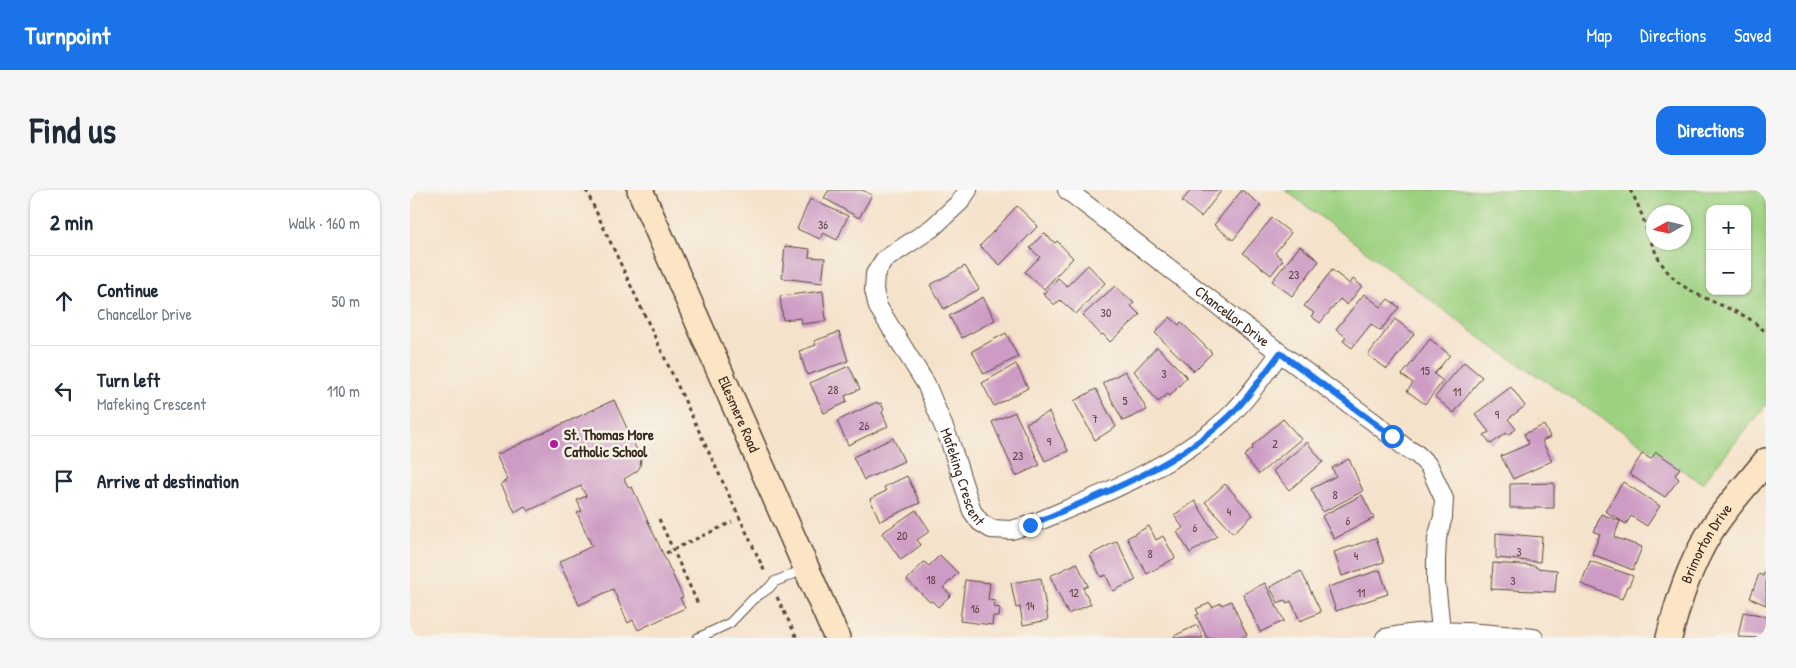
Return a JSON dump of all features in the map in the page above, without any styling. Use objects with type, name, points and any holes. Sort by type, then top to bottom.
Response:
[{"type":"main road","name":"Ellesmere Road","points":[[640,190],[837,638]]},
{"type":"main road","name":"Brimorton Drive","points":[[1669,638],[1680,594],[1694,561],[1715,525],[1766,461]]},
{"type":"street","name":"Mafeking Crescent","points":[[968,190],[960,202],[932,228],[884,260],[875,274],[874,290],[878,307],[926,384],[950,442],[972,511],[980,522],[991,529],[1011,530],[1030,525],[1148,473],[1199,440],[1225,420],[1280,353]]},
{"type":"street","name":"Chancellor Drive","points":[[1067,190],[1280,353],[1375,422],[1406,448],[1418,455],[1429,466],[1444,499],[1443,517],[1437,538],[1436,559],[1436,582],[1441,630]]},
{"type":"street","points":[[1385,638],[1404,633],[1441,630],[1534,638]]},
{"type":"lane","points":[[698,638],[730,623],[753,599],[769,588],[774,582],[806,568]]},
{"type":"path","points":[[586,190],[764,567],[769,588],[778,598],[797,638]]},
{"type":"path","points":[[1630,190],[1638,203],[1655,250],[1664,267],[1676,280],[1699,295],[1749,319],[1766,332]]},
{"type":"path","points":[[659,519],[698,604]]},
{"type":"path","points":[[666,553],[732,522]]},
{"type":"green space","points":[[1285,190],[1766,190],[1766,405],[1702,483],[1490,345]]},
{"type":"building","points":[[829,190],[862,190],[872,195],[859,218],[824,198]]},
{"type":"building","points":[[1191,190],[1222,190],[1201,217],[1182,201]]},
{"type":"building","points":[[1242,190],[1261,205],[1233,240],[1214,225]]},
{"type":"building","points":[[810,199],[848,216],[837,240],[823,233],[820,239],[797,229]]},
{"type":"building","points":[[1017,206],[1038,226],[1000,265],[980,246]]},
{"type":"building","points":[[1272,218],[1291,233],[1275,253],[1283,260],[1271,275],[1243,253]]},
{"type":"building","points":[[1044,233],[1055,243],[1057,241],[1073,258],[1044,289],[1025,272],[1040,257],[1030,248]]},
{"type":"building","points":[[785,246],[810,249],[809,257],[825,258],[822,283],[782,278]]},
{"type":"building","points":[[1300,246],[1319,261],[1292,296],[1272,281]]},
{"type":"building","points":[[1088,265],[1105,283],[1076,314],[1060,300],[1055,305],[1043,294],[1058,278],[1067,286]]},
{"type":"building","points":[[965,266],[979,289],[944,309],[930,285]]},
{"type":"building","points":[[1332,270],[1350,284],[1353,279],[1362,286],[1347,305],[1340,299],[1320,323],[1311,316],[1314,313],[1304,306]]},
{"type":"building","points":[[1115,286],[1134,303],[1131,306],[1140,315],[1110,342],[1083,315]]},
{"type":"building","points":[[823,291],[826,321],[802,324],[801,318],[783,320],[780,296]]},
{"type":"building","points":[[1364,294],[1381,307],[1388,299],[1399,307],[1380,331],[1371,324],[1352,348],[1343,341],[1346,337],[1336,329]]},
{"type":"building","points":[[983,297],[995,320],[962,338],[949,316]]},
{"type":"building","points":[[1170,317],[1179,325],[1181,322],[1212,353],[1194,371],[1155,333]]},
{"type":"building","points":[[1395,319],[1414,334],[1387,369],[1368,355]]},
{"type":"building","points":[[839,332],[848,361],[807,375],[799,351],[816,345],[814,341]]},
{"type":"building","points":[[1006,333],[1018,357],[984,374],[972,351]]},
{"type":"building","points":[[1430,339],[1450,355],[1434,374],[1443,381],[1425,404],[1407,391],[1413,383],[1402,375]]},
{"type":"building","points":[[1157,347],[1187,377],[1170,396],[1168,394],[1158,402],[1134,371]]},
{"type":"building","points":[[1464,362],[1482,377],[1454,413],[1435,397]]},
{"type":"building","points":[[1016,364],[1028,388],[994,406],[982,383]]},
{"type":"building","points":[[849,366],[860,389],[845,396],[847,402],[824,413],[810,383]]},
{"type":"building","points":[[1125,371],[1147,410],[1123,421],[1103,383]]},
{"type":"building","points":[[1511,387],[1525,406],[1508,419],[1516,429],[1508,435],[1506,433],[1491,444],[1484,435],[1489,432],[1475,414]]},
{"type":"building","points":[[1096,389],[1116,427],[1095,440],[1074,401]]},
{"type":"building","points":[[614,400],[641,459],[640,467],[637,471],[624,479],[629,488],[632,487],[683,597],[680,598],[685,608],[638,630],[633,620],[628,623],[613,589],[579,605],[559,562],[592,546],[577,513],[582,511],[577,500],[586,496],[581,486],[528,511],[525,506],[515,512],[501,484],[508,480],[496,455]]},
{"type":"building","points":[[877,402],[878,404],[881,403],[884,410],[882,412],[888,426],[848,445],[837,421]]},
{"type":"building","points":[[1015,412],[1040,465],[1016,476],[992,422]]},
{"type":"building","points":[[1049,412],[1068,451],[1045,461],[1026,423]]},
{"type":"building","points":[[1283,419],[1301,439],[1259,474],[1244,456],[1253,448],[1252,446]]},
{"type":"building","points":[[1544,425],[1550,437],[1542,441],[1552,461],[1513,479],[1501,456],[1529,444],[1524,434]]},
{"type":"building","points":[[893,438],[904,461],[864,480],[853,457]]},
{"type":"building","points":[[1307,442],[1323,462],[1289,490],[1273,471]]},
{"type":"building","points":[[1656,452],[1680,468],[1675,475],[1679,479],[1665,497],[1629,474],[1642,454],[1651,459]]},
{"type":"building","points":[[1349,459],[1363,491],[1323,512],[1311,489],[1336,476],[1332,468]]},
{"type":"building","points":[[907,476],[920,503],[880,521],[870,499],[886,491],[884,487]]},
{"type":"building","points":[[1623,482],[1660,506],[1647,526],[1631,516],[1626,524],[1605,511]]},
{"type":"building","points":[[1554,483],[1554,508],[1510,508],[1510,484]]},
{"type":"building","points":[[1225,484],[1253,515],[1233,533],[1205,502]]},
{"type":"building","points":[[1362,495],[1374,518],[1334,539],[1322,516]]},
{"type":"building","points":[[1195,501],[1217,536],[1190,553],[1177,532],[1183,528],[1174,515]]},
{"type":"building","points":[[916,510],[930,531],[917,540],[921,545],[901,560],[882,533]]},
{"type":"building","points":[[1601,514],[1620,521],[1614,537],[1642,547],[1633,570],[1592,554],[1600,534],[1594,532]]},
{"type":"building","points":[[1149,526],[1156,540],[1163,536],[1175,558],[1147,574],[1127,538]]},
{"type":"building","points":[[1496,533],[1542,537],[1540,562],[1496,558]]},
{"type":"building","points":[[1376,538],[1384,562],[1342,576],[1334,552]]},
{"type":"building","points":[[1117,541],[1136,580],[1113,591],[1106,575],[1101,577],[1090,555]]},
{"type":"building","points":[[940,555],[958,573],[943,588],[951,595],[938,607],[907,580],[924,562],[929,566]]},
{"type":"building","points":[[1590,561],[1633,576],[1622,599],[1581,584]]},
{"type":"building","points":[[1077,563],[1088,586],[1083,588],[1091,604],[1068,614],[1050,576]]},
{"type":"building","points":[[1493,563],[1536,566],[1536,568],[1557,570],[1555,592],[1491,589]]},
{"type":"building","points":[[1766,568],[1766,605],[1750,598],[1759,574],[1763,576]]},
{"type":"building","points":[[1380,570],[1388,594],[1336,611],[1328,587]]},
{"type":"building","points":[[1301,571],[1321,612],[1300,621],[1291,601],[1287,603],[1285,600],[1278,603],[1270,587]]},
{"type":"building","points":[[1041,578],[1048,620],[1023,625],[1020,607],[1016,608],[1011,583]]},
{"type":"building","points":[[965,580],[990,583],[988,600],[995,601],[994,607],[1000,608],[999,617],[993,616],[992,625],[960,621]]},
{"type":"building","points":[[1265,583],[1284,621],[1260,632],[1243,594]]},
{"type":"building","points":[[1231,601],[1247,635],[1241,638],[1207,638],[1196,615],[1199,614],[1196,609],[1210,603],[1212,607]]},
{"type":"building","points":[[1743,612],[1766,616],[1766,638],[1738,637]]},
{"type":"building","points":[[1197,625],[1203,638],[1175,638],[1174,636]]},
{"type":"place","name":"St. Thomas More Catholic School","points":[[554,444]]},
{"type":"route","points":[[1030,525],[1148,473],[1199,440],[1225,420],[1260,380],[1280,353],[1392,436]]}]
